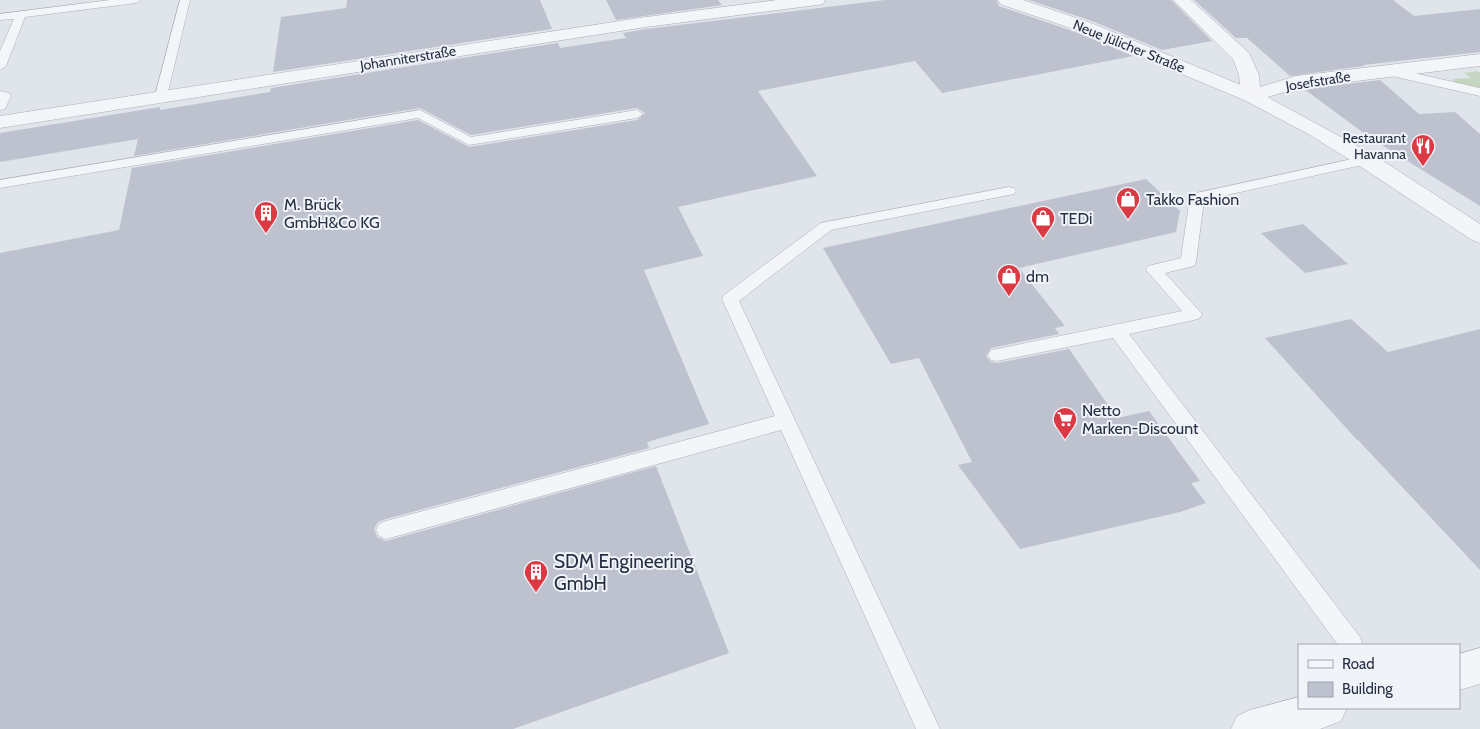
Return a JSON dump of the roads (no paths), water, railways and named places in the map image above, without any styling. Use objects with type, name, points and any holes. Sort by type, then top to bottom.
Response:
[{"type":"street","name":"Johanniterstraße","points":[[0,122],[636,24],[816,0]]},
{"type":"street","name":"Neue Jülicher Straße","points":[[1006,0],[1085,27],[1251,96],[1317,131],[1366,160],[1480,234]]},
{"type":"street","points":[[1181,0],[1242,57],[1249,75],[1251,96]]},
{"type":"street","name":"Josefstraße","points":[[1251,96],[1296,82],[1480,60]]},
{"type":"street","points":[[1460,672],[1480,666]]},
{"type":"street","points":[[1250,729],[1324,709]]},
{"type":"lane","points":[[0,17],[136,0]]},
{"type":"lane","points":[[161,96],[185,0]]},
{"type":"lane","points":[[0,66],[21,14]]},
{"type":"lane","name":"Josefstraße","points":[[1387,71],[1480,92]]},
{"type":"lane","points":[[0,95],[5,96],[0,106]]},
{"type":"lane","points":[[0,184],[420,114],[470,141],[638,114]]},
{"type":"lane","points":[[997,355],[1194,314],[1154,270],[1188,262],[1197,197],[1366,160]]},
{"type":"lane","points":[[928,729],[730,299],[826,226],[1009,191]]},
{"type":"lane","points":[[1117,331],[1351,644]]},
{"type":"lane","points":[[386,530],[785,421]]},
{"type":"place","name":"Restaurant Havanna","points":[[1423,167]]},
{"type":"place","name":"Takko Fashion","points":[[1128,220]]},
{"type":"place","name":"M. Brück GmbH&Co KG","points":[[266,234]]},
{"type":"place","name":"TEDi","points":[[1043,239]]},
{"type":"place","name":"dm","points":[[1009,297]]},
{"type":"place","name":"Netto Marken-Discount","points":[[1065,440]]},
{"type":"place","name":"SDM Engineering GmbH","points":[[536,593]]}]
